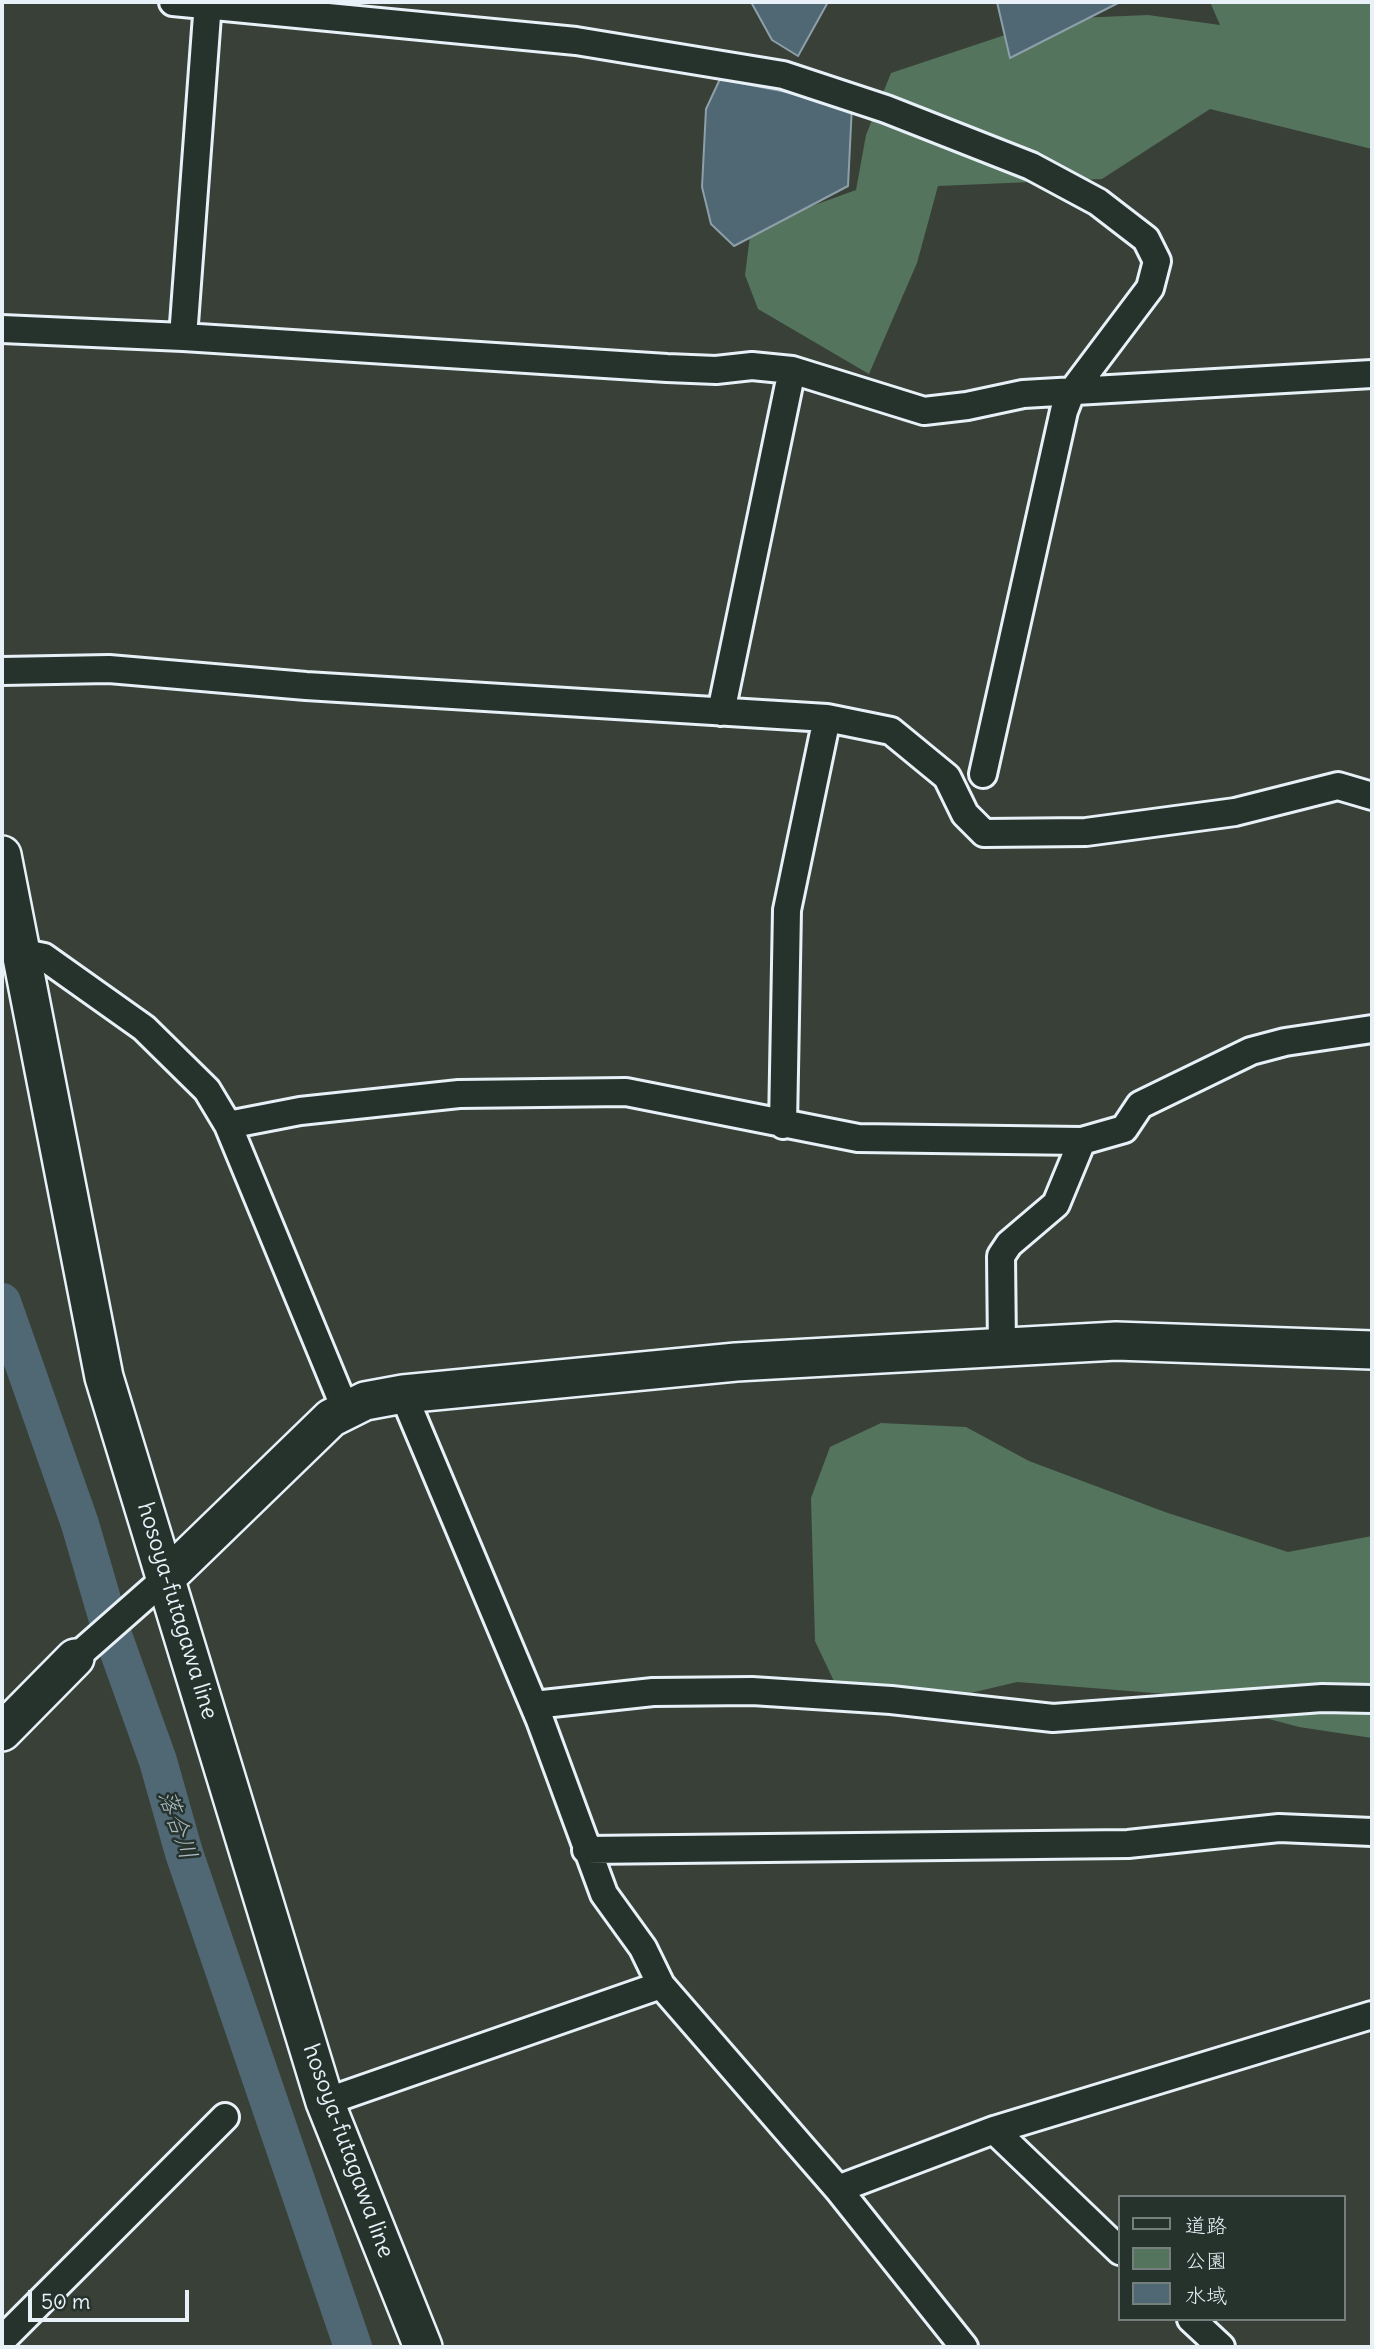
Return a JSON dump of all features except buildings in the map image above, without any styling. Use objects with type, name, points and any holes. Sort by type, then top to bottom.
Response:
[{"type":"main road","name":"hosoya-futagawa line","points":[[2,855],[104,1377],[157,1586],[325,2102],[423,2347]]},
{"type":"main road","points":[[157,1586],[219,1530],[331,1418],[365,1401],[403,1394],[736,1362],[1116,1341],[1372,1350]]},
{"type":"main road","points":[[2,1732],[75,1658]]},
{"type":"street","points":[[173,2],[208,3],[576,41],[770,72],[886,109],[1031,166],[1098,202],[1146,240],[1157,261],[1150,288],[1071,394],[983,774]]},
{"type":"street","points":[[183,337],[208,3]]},
{"type":"street","points":[[2,329],[183,337],[716,370],[752,366],[792,370],[924,411],[967,406],[1023,394],[1071,394],[1372,374]]},
{"type":"street","points":[[721,712],[792,370]]},
{"type":"street","points":[[2,671],[109,669],[306,686],[827,718],[891,731],[947,777],[965,814],[984,833],[1086,832],[1235,812],[1338,786],[1372,796]]},
{"type":"street","points":[[783,1125],[787,910],[827,718]]},
{"type":"street","points":[[19,952],[44,957],[144,1028],[207,1090],[228,1125],[346,1410]]},
{"type":"street","points":[[228,1125],[300,1111],[459,1094],[626,1092],[858,1138],[1082,1141],[1124,1129],[1140,1105],[1251,1051],[1285,1042],[1372,1029]]},
{"type":"street","points":[[1002,1347],[1001,1256],[1009,1244],[1056,1204],[1082,1141]]},
{"type":"street","points":[[403,1394],[534,1705],[604,1894],[643,1948],[661,1985],[838,2189],[964,2347]]},
{"type":"street","points":[[75,1658],[157,1586]]},
{"type":"street","points":[[534,1705],[653,1692],[752,1691],[891,1700],[1053,1717],[1322,1698],[1372,1699]]},
{"type":"street","points":[[586,1850],[1114,1844],[1279,1828],[1372,1832]]},
{"type":"street","points":[[325,2102],[661,1985]]},
{"type":"street","points":[[838,2189],[994,2130],[1372,2013]]},
{"type":"street","points":[[2,2340],[225,2117]]},
{"type":"street","points":[[994,2130],[1118,2249]]},
{"type":"street","points":[[1193,2321],[1221,2347]]},
{"type":"green space","points":[[1210,2],[1372,2],[1372,149],[1210,109],[1102,179],[938,186],[917,263],[869,374],[758,309],[745,275],[751,228],[856,190],[866,135],[891,73],[1053,19],[1148,15],[1220,25]]},
{"type":"green space","points":[[881,1423],[966,1427],[1029,1461],[1165,1512],[1288,1552],[1372,1536],[1372,1738],[1299,1727],[1179,1695],[1017,1682],[920,1705],[840,1694],[815,1641],[811,1498],[830,1447]]},
{"type":"water","points":[[751,2],[828,2],[798,56],[772,40]]},
{"type":"water","points":[[997,2],[1120,2],[1010,58]]},
{"type":"water","points":[[720,79],[852,105],[848,186],[734,246],[711,224],[702,187],[706,109]]},
{"type":"waterway","name":"落合川","points":[[2,1302],[80,1524],[110,1627],[158,1761],[184,1853],[353,2347]]}]
